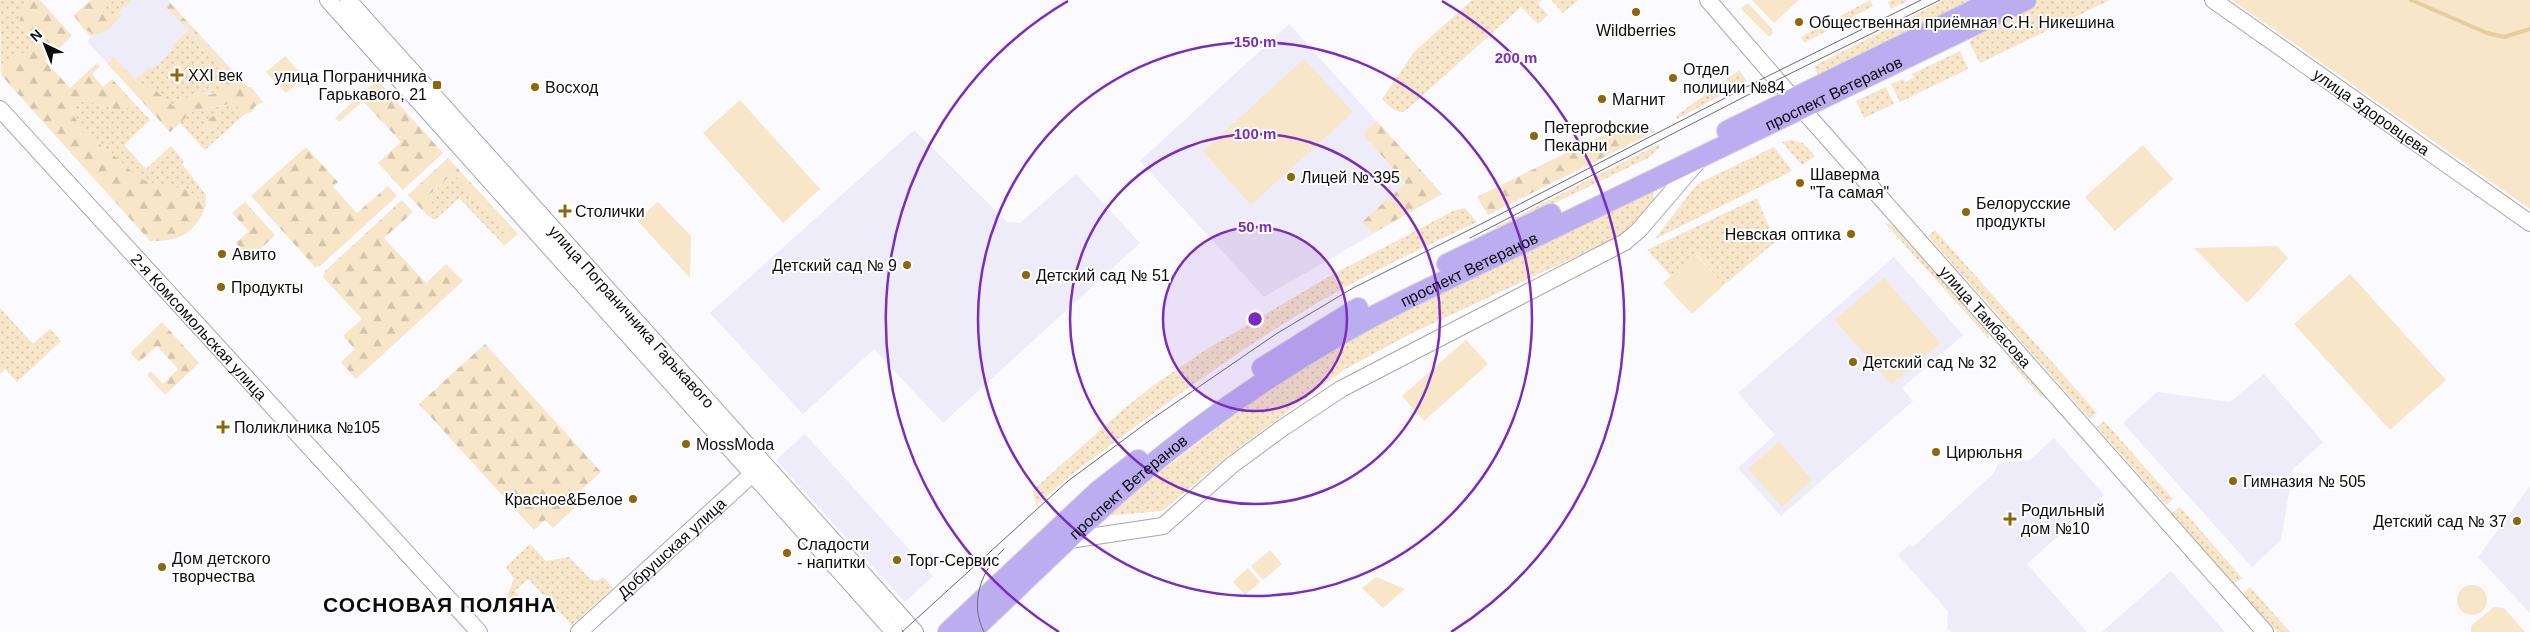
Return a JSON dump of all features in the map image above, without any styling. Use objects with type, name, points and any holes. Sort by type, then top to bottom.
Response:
[{"type":"main road","name":"проспект Ветеранов","points":[[970,632],[1132,482],[1249,393],[1354,327],[1426,290],[1699,159],[1797,104],[1994,0]]},
{"type":"main road","name":"проспект Ветеранов","points":[[948,632],[1097,492],[1240,384],[1299,344],[1376,298],[1698,145],[1797,104],[2026,0]]},
{"type":"street","name":"улица Пограничника Гарькавого","points":[[328,0],[758,469],[915,632]]},
{"type":"street","name":"улица Пограничника Гарькавого","points":[[348,0],[758,469],[894,632]]},
{"type":"street","name":"улица Тамбасова","points":[[1708,0],[1797,104],[2265,632]]},
{"type":"street","name":"улица Здоровцева","points":[[2213,0],[2530,223]]},
{"type":"street","name":"2-я Комсомольская улица","points":[[0,109],[479,632]]},
{"type":"street","points":[[1069,540],[1163,526],[1232,465],[1281,428],[1341,389],[1625,242],[1638,230],[1699,159]]},
{"type":"street","name":"Добрушская улица","points":[[579,632],[758,469]]},
{"type":"shaded area","name":"XXI век","points":[[132,0],[168,0],[248,87],[193,111],[170,132],[87,41]]},
{"type":"shaded area","name":"Лицей № 395","points":[[1289,24],[1442,194],[1264,297],[1140,161]]},
{"type":"shaded area","points":[[914,130],[1007,222],[1020,223],[1076,174],[1140,243],[943,423],[874,349],[803,414],[710,313]]},
{"type":"shaded area","name":"Детский сад № 32","points":[[1894,257],[1963,335],[1902,388],[1913,401],[1781,516],[1738,468],[1775,435],[1738,393]]},
{"type":"shaded area","name":"Гимназия № 505","points":[[2264,374],[2323,442],[2293,469],[2281,540],[2252,567],[2123,423],[2157,392],[2230,402]]},
{"type":"shaded area","points":[[805,434],[933,576],[905,602],[776,460]]},
{"type":"shaded area","name":"Родильный дом №10","points":[[2054,438],[2104,495],[2027,564],[2087,632],[1951,632],[1947,628],[1948,611],[1898,555],[1910,544],[1913,547],[1993,474],[1998,464],[2030,460]]},
{"type":"shaded area","name":"Детский сад № 37","points":[[2530,486],[2530,613],[2478,557]]},
{"type":"shaded area","points":[[2171,571],[2225,632],[2102,632]]},
{"type":"green space","points":[[0,0],[25,0],[18,26],[28,31],[35,39],[27,52],[4,62],[1,75]]},
{"type":"green space","points":[[25,0],[40,0],[72,36],[45,61],[70,88],[97,63],[100,66],[92,74],[103,87],[112,79],[136,105],[119,110],[86,101],[78,102],[73,114],[84,134],[108,150],[139,178],[156,185],[187,189],[206,205],[197,223],[185,234],[170,240],[150,241],[1,75],[4,62],[27,52],[35,39],[28,31],[18,27]]},
{"type":"green space","points":[[91,0],[132,0],[91,37],[73,16]]},
{"type":"green space","points":[[92,0],[105,0],[102,11],[105,16],[118,12],[121,15],[110,28],[98,34],[86,30],[75,16]]},
{"type":"green space","points":[[1472,0],[1542,0],[1538,4],[1548,15],[1538,24],[1521,7],[1404,112],[1392,108],[1382,99],[1414,52]]},
{"type":"green space","points":[[1551,0],[1578,0],[1563,13]]},
{"type":"green space","points":[[1752,0],[1799,0],[1774,23]]},
{"type":"green space","points":[[1870,0],[1873,6],[1843,22],[1840,16]]},
{"type":"green space","points":[[1891,0],[1909,0],[1891,9],[1888,2]]},
{"type":"green space","points":[[1944,0],[1971,0],[1818,76],[1814,66]]},
{"type":"green space","points":[[2036,0],[2110,0],[1980,63],[1969,42],[1997,19]]},
{"type":"green space","points":[[2232,0],[2530,0],[2530,209]]},
{"type":"green space","points":[[169,2],[247,87],[251,87],[263,102],[254,107],[253,111],[243,115],[235,103],[193,111],[170,132],[107,63],[114,58],[141,85],[155,90],[173,106],[197,92],[209,95],[217,93],[222,86],[227,84],[215,61],[203,51],[194,35],[166,7]]},
{"type":"green space","points":[[1748,3],[1772,29],[1773,33],[1769,37],[1741,9]]},
{"type":"green space","points":[[1831,21],[1834,27],[1804,43],[1801,37]]},
{"type":"green space","points":[[189,30],[203,51],[215,61],[221,75],[228,84],[217,93],[196,92],[173,107],[155,90],[141,85],[136,80],[150,67],[153,69],[175,48],[173,45]]},
{"type":"green space","points":[[1960,51],[1968,69],[1900,102],[1891,84],[1903,79],[1905,82],[1914,78],[1912,74]]},
{"type":"green space","points":[[285,56],[304,77],[286,93],[266,72]]},
{"type":"green space","points":[[1304,59],[1353,112],[1251,205],[1203,151]]},
{"type":"green space","points":[[1739,70],[1747,81],[1677,119],[1676,116]]},
{"type":"green space","points":[[377,80],[443,153],[403,190],[378,163],[401,142],[363,101],[339,122],[335,118]]},
{"type":"green space","points":[[248,87],[260,100],[205,150],[180,123],[193,111],[228,105]]},
{"type":"green space","points":[[1886,87],[1894,104],[1864,118],[1856,101]]},
{"type":"green space","points":[[740,100],[820,189],[783,223],[703,133]]},
{"type":"green space","points":[[86,101],[119,110],[136,105],[150,120],[124,145],[146,169],[171,146],[184,161],[182,164],[206,195],[206,205],[187,189],[156,185],[139,178],[108,150],[84,134],[73,114],[78,102]]},
{"type":"green space","points":[[215,115],[220,116],[221,126],[209,132],[205,128],[206,121]]},
{"type":"green space","points":[[1377,121],[1442,194],[1373,233],[1362,222],[1406,183],[1363,134]]},
{"type":"green space","points":[[1651,127],[1654,132],[1488,215],[1477,197],[1600,136]]},
{"type":"green space","points":[[1791,140],[1803,143],[1815,156],[1802,165],[1782,142]]},
{"type":"green space","points":[[1659,144],[1660,147],[1648,158],[1503,228],[1496,227]]},
{"type":"green space","points":[[2143,145],[2173,179],[2115,231],[2085,197]]},
{"type":"green space","points":[[306,147],[338,182],[333,187],[357,213],[388,186],[397,196],[320,266],[315,267],[251,196]]},
{"type":"green space","points":[[1774,147],[1792,171],[1655,239],[1693,189],[1701,182]]},
{"type":"green space","points":[[448,158],[518,234],[504,246],[501,242],[509,234],[453,173],[427,197],[436,207],[427,215],[408,195]]},
{"type":"green space","points":[[453,173],[509,234],[501,242],[459,198],[435,220],[427,215],[436,207],[427,198]]},
{"type":"green space","points":[[1652,190],[1656,202],[1618,237],[1410,334],[1344,370],[1229,455],[1162,511],[1104,516],[1257,397],[1376,321]]},
{"type":"green space","points":[[1757,198],[1775,242],[1724,285],[1697,255],[1671,276],[1647,250]]},
{"type":"green space","points":[[402,200],[413,212],[384,238],[426,283],[446,264],[463,281],[356,379],[341,362],[355,349],[343,336],[362,319],[323,277],[325,271]]},
{"type":"green space","points":[[245,202],[275,235],[250,259],[236,243],[249,231],[232,213]]},
{"type":"green space","points":[[658,202],[691,236],[690,278],[637,220]]},
{"type":"green space","points":[[1465,208],[1477,222],[1351,284],[1251,345],[1124,434],[1036,505],[1033,490],[1126,407],[1158,382],[1207,349],[1330,276],[1455,210]]},
{"type":"green space","points":[[1885,223],[1893,225],[1988,332],[1989,339]]},
{"type":"green space","points":[[1935,230],[2097,413],[2090,419],[1928,236]]},
{"type":"green space","points":[[2277,246],[2288,258],[2247,303],[2194,248]]},
{"type":"green space","points":[[1696,255],[1724,285],[1692,314],[1663,283]]},
{"type":"green space","points":[[2350,274],[2446,380],[2390,430],[2294,324]]},
{"type":"green space","points":[[1884,278],[1940,343],[1891,384],[1835,320]]},
{"type":"green space","points":[[0,308],[33,344],[50,329],[61,341],[17,382],[5,369],[0,374]]},
{"type":"green space","points":[[162,322],[199,363],[165,395],[147,375],[151,371],[163,384],[178,369],[157,346],[139,362],[130,353]]},
{"type":"green space","points":[[1466,340],[1488,364],[1424,421],[1402,396]]},
{"type":"green space","points":[[485,344],[601,472],[573,497],[579,504],[553,528],[545,520],[534,530],[419,404]]},
{"type":"green space","points":[[2009,361],[2013,361],[2043,394],[2042,398]]},
{"type":"green space","points":[[2104,421],[2173,499],[2166,505],[2097,427]]},
{"type":"green space","points":[[1779,442],[1812,480],[1782,507],[1748,469]]},
{"type":"green space","points":[[2180,507],[2242,578],[2234,584],[2172,513]]},
{"type":"green space","points":[[530,544],[546,561],[569,557],[590,579],[598,581],[603,577],[613,588],[572,625],[528,579],[515,591],[526,603],[516,611],[506,600],[514,579],[506,567]]},
{"type":"green space","points":[[1270,550],[1282,564],[1263,580],[1251,566]]},
{"type":"green space","points":[[1248,568],[1260,582],[1245,595],[1233,582]]},
{"type":"green space","points":[[1376,577],[1405,589],[1383,608],[1362,588]]},
{"type":"green space","points":[[2472,585],[2483,589],[2487,600],[2483,611],[2472,615],[2461,611],[2457,600],[2461,589]]},
{"type":"green space","points":[[2250,587],[2290,632],[2277,632],[2243,594]]},
{"type":"green space","points":[[2494,607],[2504,608],[2525,632],[2471,632],[2471,626]]},
{"type":"waterway","points":[[2411,0],[2487,33],[2504,37],[2530,29]]},
{"type":"tram line","points":[[902,632],[1068,481],[1149,421],[1276,334],[1353,288],[1921,0]]},
{"type":"tram line","points":[[1470,238],[1777,80],[1940,0]]},
{"type":"tram line","points":[[984,632],[978,610],[980,587],[989,567],[1004,549]]},
{"type":"place","name":"Wildberries","points":[[1636,12]]},
{"type":"place","name":"Общественная приёмная С.Н. Никешина","points":[[1799,22]]},
{"type":"place","name":"XXI век","points":[[177,75]]},
{"type":"place","name":"Отдел полиции №84","points":[[1673,78]]},
{"type":"place","name":"улица Пограничника Гарькавого, 21","points":[[437,85]]},
{"type":"place","name":"Восход","points":[[535,87]]},
{"type":"place","name":"Магнит","points":[[1602,99]]},
{"type":"place","name":"Петергофские Пекарни","points":[[1534,136]]},
{"type":"place","name":"Лицей № 395","points":[[1291,177]]},
{"type":"place","name":"Шаверма \"Та самая\"","points":[[1800,183]]},
{"type":"place","name":"Столички","points":[[565,211]]},
{"type":"place","name":"Белорусские продукты","points":[[1966,212]]},
{"type":"place","name":"Невская оптика","points":[[1851,234]]},
{"type":"place","name":"Авито","points":[[222,254]]},
{"type":"place","name":"Детский сад № 9","points":[[907,265]]},
{"type":"place","name":"Детский сад № 51","points":[[1026,275]]},
{"type":"place","name":"Продукты","points":[[221,287]]},
{"type":"place","name":"Детский сад № 32","points":[[1853,362]]},
{"type":"place","name":"Поликлиника №105","points":[[223,427]]},
{"type":"place","name":"MossModa","points":[[686,444]]},
{"type":"place","name":"Цирюльня","points":[[1936,452]]},
{"type":"place","name":"Гимназия № 505","points":[[2233,481]]},
{"type":"place","name":"Красное&Белое","points":[[633,499]]},
{"type":"place","name":"Родильный дом №10","points":[[2010,519]]},
{"type":"place","name":"Детский сад № 37","points":[[2517,521]]},
{"type":"place","name":"Сладости - напитки","points":[[787,553]]},
{"type":"place","name":"Торг-Сервис","points":[[897,560]]},
{"type":"place","name":"Дом детского творчества","points":[[162,567]]},
{"type":"district","name":"СОСНОВАЯ ПОЛЯНА","points":[[440,605]]}]
